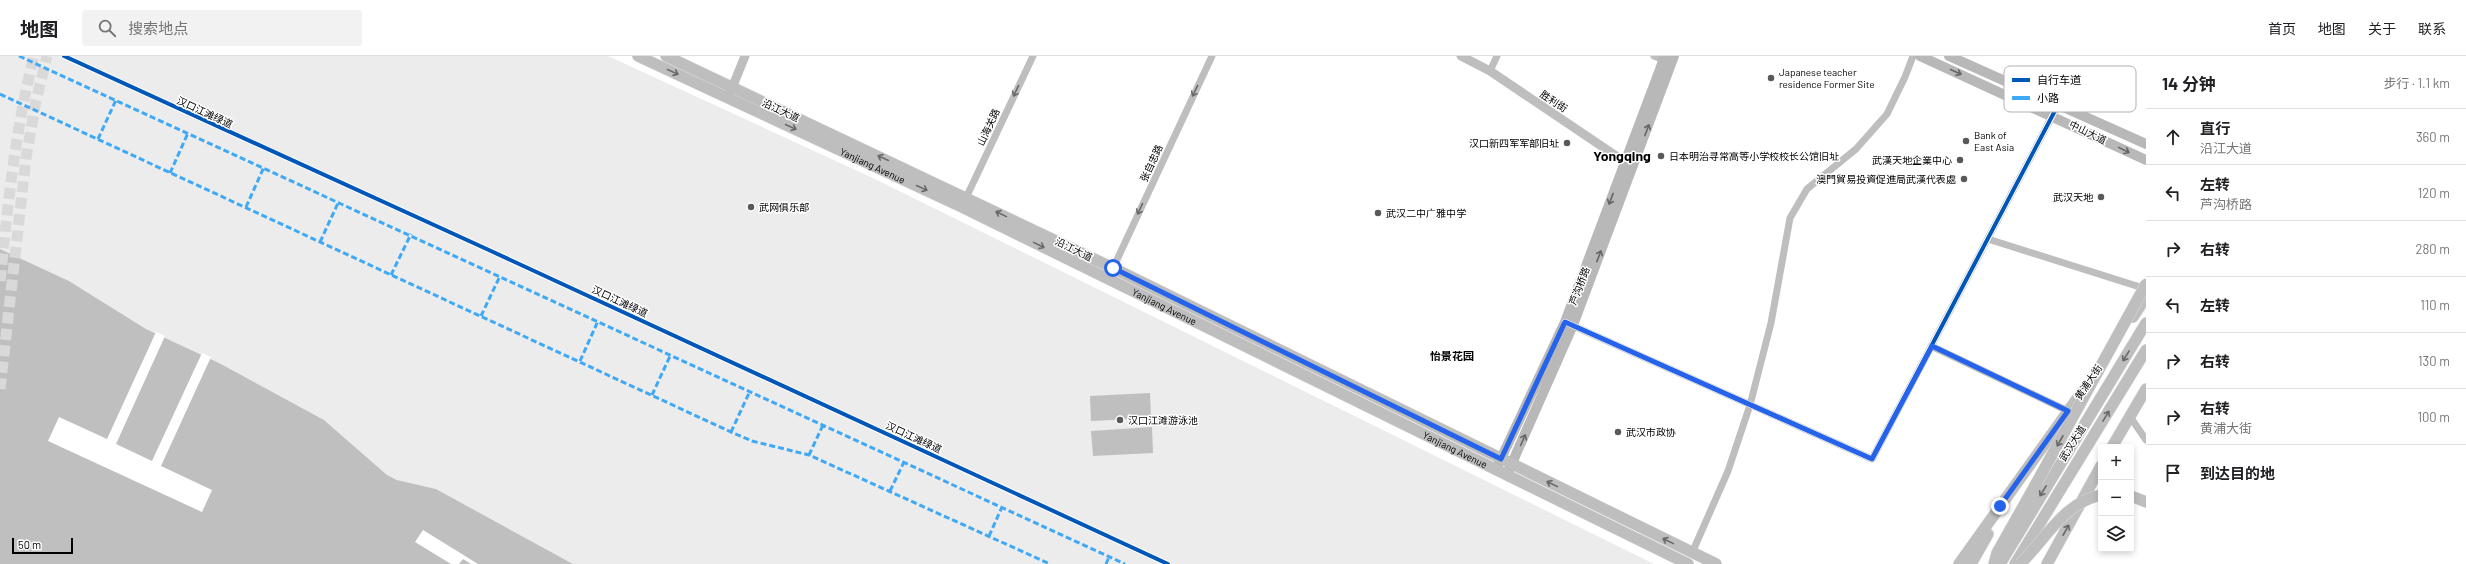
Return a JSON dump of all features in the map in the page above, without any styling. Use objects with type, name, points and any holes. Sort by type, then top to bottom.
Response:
[{"type":"main road","points":[[638,56],[730,93]]},
{"type":"main road","name":"沿江大道","points":[[666,56],[730,93],[964,202],[1113,268],[1501,459]]},
{"type":"main road","name":"芦沟桥路","points":[[1507,476],[1569,324],[1629,165],[1674,56]]},
{"type":"main road","name":"中山大道","points":[[1920,56],[2004,93]]},
{"type":"main road","name":"中山大道","points":[[1949,56],[2004,81]]},
{"type":"main road","name":"芦沟桥路","points":[[1629,165],[1661,57]]},
{"type":"main road","name":"中山大道","points":[[2046,112],[2146,160]]},
{"type":"main road","name":"中山大道","points":[[2074,112],[2146,144]]},
{"type":"main road","name":"Yanjiang Avenue","points":[[964,202],[1108,279],[1688,564]]},
{"type":"main road","points":[[1994,564],[1997,553],[2146,284]]},
{"type":"main road","name":"黄浦大街","points":[[1959,564],[2068,411],[2146,297]]},
{"type":"main road","name":"武汉大道","points":[[2000,564],[2146,323]]},
{"type":"main road","name":"芦沟桥路","points":[[1495,470],[1569,324]]},
{"type":"main road","name":"武汉大道","points":[[2015,564],[2146,350]]},
{"type":"main road","points":[[2114,444],[2129,415],[2146,389]]},
{"type":"main road","name":"Yanjiang Avenue","points":[[1501,459],[1716,564]]},
{"type":"main road","points":[[2047,564],[2098,471]]},
{"type":"main road","points":[[2020,564],[2038,546],[2066,511],[2083,501],[2098,496]]},
{"type":"main road","points":[[2134,497],[2146,502]]},
{"type":"main road","points":[[1971,564],[1996,520],[2000,506]]},
{"type":"street","points":[[730,93],[745,56]]},
{"type":"street","name":"山海关路","points":[[964,202],[1033,56]]},
{"type":"street","name":"张自忠路","points":[[1108,279],[1212,56]]},
{"type":"street","name":"胜利街","points":[[1461,56],[1490,71],[1629,165]]},
{"type":"street","points":[[1490,71],[1497,56]]},
{"type":"street","points":[[1692,553],[1728,471],[1750,405],[1771,323],[1790,218],[1807,189],[1856,149],[1886,114],[1905,77],[1913,56]]},
{"type":"street","points":[[1569,324],[1872,459],[2054,112]]},
{"type":"street","points":[[1988,239],[2146,289]]},
{"type":"street","points":[[1932,346],[2068,411]]},
{"type":"street","points":[[2129,415],[2146,440]]},
{"type":"shaded area","points":[[0,56],[608,56],[875,179],[1654,564],[573,564],[436,489],[397,480],[387,475],[324,420],[219,363],[146,329],[69,281],[0,249]]},
{"type":"shaded area","points":[[0,249],[69,281],[146,329],[219,363],[324,420],[387,475],[397,480],[436,489],[573,564],[0,564]]},
{"type":"shaded area","points":[[1150,393],[1151,418],[1091,421],[1090,396]]},
{"type":"shaded area","points":[[1152,427],[1153,453],[1093,456],[1091,431]]},
{"type":"pier","points":[[156,332],[165,336],[116,444],[152,461],[202,353],[211,357],[161,466],[212,490],[202,512],[48,441],[59,417],[107,439]]},
{"type":"pier","points":[[423,530],[478,564],[471,564],[463,559],[459,564],[451,564],[415,542]]},
{"type":"tunnel","points":[[0,281],[9,196],[17,140],[27,84],[34,56]]},
{"type":"tunnel","points":[[0,389],[26,158],[36,101],[47,56]]},
{"type":"marked path","points":[[19,56],[1125,564]]},
{"type":"marked path","points":[[0,94],[731,432],[752,441],[809,455],[1050,564]]},
{"type":"marked path","points":[[98,139],[116,100]]},
{"type":"marked path","points":[[170,173],[188,133]]},
{"type":"marked path","points":[[246,207],[264,167]]},
{"type":"marked path","points":[[320,242],[339,201]]},
{"type":"marked path","points":[[391,275],[411,234]]},
{"type":"marked path","points":[[481,316],[500,276]]},
{"type":"marked path","points":[[580,361],[598,321]]},
{"type":"marked path","points":[[652,395],[671,354]]},
{"type":"marked path","points":[[731,432],[750,391]]},
{"type":"marked path","points":[[809,455],[823,425]]},
{"type":"marked path","points":[[890,491],[904,462]]},
{"type":"marked path","points":[[989,536],[1002,507]]},
{"type":"marked path","points":[[1106,564],[1109,557]]},
{"type":"cycle path","name":"汉口江滩绿道","points":[[64,56],[491,251],[1168,564]]},
{"type":"cycle path","points":[[1565,322],[1872,459],[2054,112]]},
{"type":"place","name":"Japanese teacher residence Former Site","points":[[1771,78]]},
{"type":"place","name":"Bank of East Asia","points":[[1966,141]]},
{"type":"place","name":"汉口新四军军部旧址","points":[[1567,143]]},
{"type":"place","name":"日本明治寻常高等小学校校长公馆旧址","points":[[1661,156]]},
{"type":"place","name":"武漢天地企業中心","points":[[1960,160]]},
{"type":"place","name":"澳門貿易投資促進局武漢代表處","points":[[1964,179]]},
{"type":"place","name":"武汉天地","points":[[2101,197]]},
{"type":"place","name":"武网俱乐部","points":[[751,207]]},
{"type":"place","name":"武汉二中广雅中学","points":[[1378,213]]},
{"type":"place","name":"汉口江滩游泳池","points":[[1120,420]]},
{"type":"place","name":"武汉市政协","points":[[1618,432]]},
{"type":"district","name":"Yongqing","points":[[1622,155]]},
{"type":"district","name":"怡景花园","points":[[1452,355]]},
{"type":"route","points":[[1113,268],[1501,459],[1565,322],[1872,459],[1932,346],[2068,411],[2000,506]]}]
